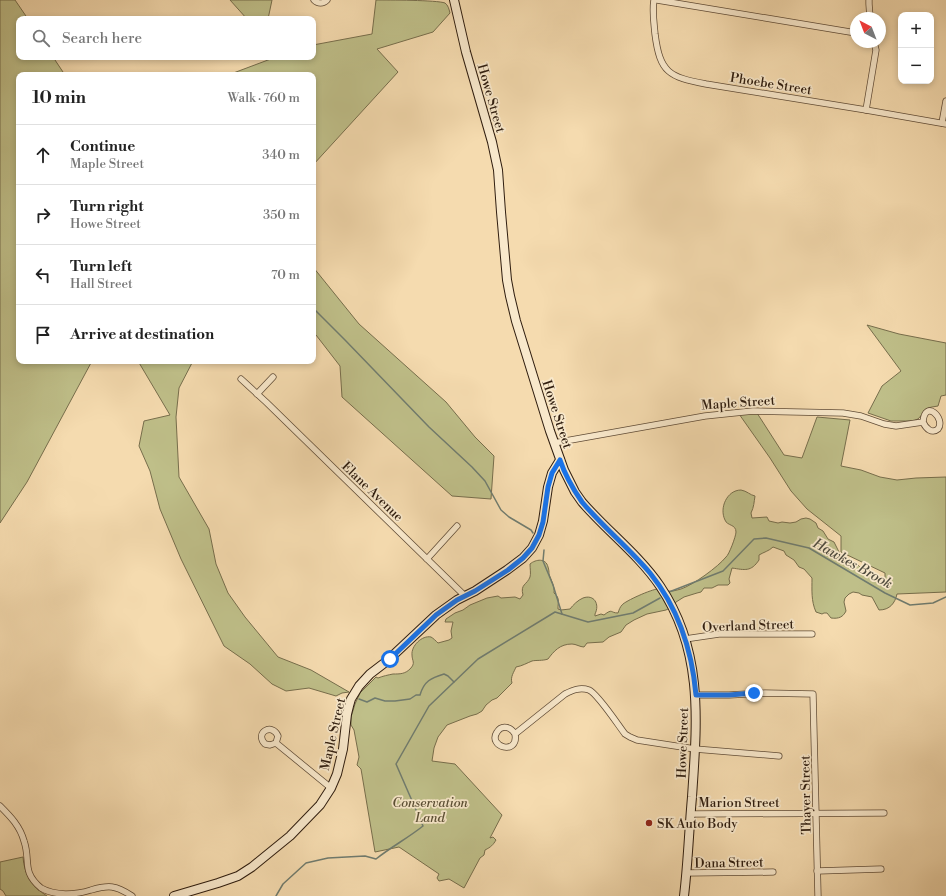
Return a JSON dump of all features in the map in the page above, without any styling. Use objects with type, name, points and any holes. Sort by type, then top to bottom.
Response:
[{"type":"street","points":[[314,0],[317,3],[325,2],[327,0]]},
{"type":"street","name":"Howe Street","points":[[454,0],[466,52],[492,142],[498,170],[507,280],[510,296],[516,321],[560,460],[575,492],[582,502],[642,564],[660,586],[676,613],[688,647],[696,695],[696,713],[691,814],[684,896]]},
{"type":"street","name":"Phoebe Street","points":[[654,0],[654,22],[657,48],[661,62],[666,69],[676,76],[694,82],[944,124]]},
{"type":"street","points":[[658,0],[850,32]]},
{"type":"street","points":[[869,0],[870,12]]},
{"type":"street","points":[[866,110],[876,48]]},
{"type":"street","points":[[944,124],[946,101]]},
{"type":"street","points":[[257,394],[273,377]]},
{"type":"street","name":"Elane Avenue","points":[[241,379],[465,596]]},
{"type":"street","name":"Maple Street","points":[[554,443],[705,416],[753,411],[843,413],[861,416],[884,424],[896,426],[924,422]]},
{"type":"street","name":"Maple Street","points":[[174,896],[238,876],[252,867],[306,821],[320,805],[331,788],[343,749],[349,706],[359,686],[370,674],[392,657],[436,615],[457,600],[475,591],[508,570],[523,558],[532,548],[539,535],[543,522],[548,487],[552,473],[560,460]]},
{"type":"street","points":[[427,559],[457,526]]},
{"type":"street","name":"Overland Street","points":[[685,639],[719,634],[812,634]]},
{"type":"street","points":[[515,734],[565,694],[573,690],[584,689],[591,691],[602,703],[625,734],[637,740],[695,749],[779,756]]},
{"type":"street","name":"Thayer Street","points":[[696,695],[729,695],[765,692],[813,694],[818,896]]},
{"type":"street","points":[[276,742],[331,788]]},
{"type":"street","points":[[0,806],[21,831],[25,842],[28,870],[35,882],[46,892],[60,896],[99,888],[112,887],[132,896]]},
{"type":"street","name":"Marion Street","points":[[691,814],[884,813]]},
{"type":"street","points":[[817,871],[881,869]]},
{"type":"street","name":"Dana Street","points":[[686,874],[773,872]]},
{"type":"green space","points":[[0,0],[15,0],[26,16],[16,16],[16,60],[55,60],[63,72],[16,72],[16,364],[90,364],[27,482],[0,523]]},
{"type":"green space","points":[[230,0],[272,0],[269,16],[244,16]]},
{"type":"green space","points":[[376,0],[440,2],[446,4],[450,13],[433,32],[377,49],[398,72],[316,162],[316,72],[236,72],[268,60],[316,60],[316,44],[372,34]]},
{"type":"green space","points":[[316,271],[359,324],[446,402],[475,437],[494,456],[491,499],[452,496],[342,397],[340,366],[316,335]]},
{"type":"green space","points":[[867,325],[899,334],[946,343],[946,395],[941,396],[938,406],[928,408],[918,419],[913,421],[891,421],[868,413],[882,386],[901,371]]},
{"type":"green space","points":[[140,364],[191,364],[179,388],[176,417],[179,477],[209,529],[216,564],[228,593],[245,617],[278,657],[311,670],[349,692],[336,696],[309,688],[286,691],[272,684],[250,664],[224,646],[181,559],[160,509],[150,471],[139,446],[144,421],[170,415]]},
{"type":"green space","name":"Conservation Land","points":[[757,413],[784,455],[802,458],[817,417],[850,420],[841,466],[861,470],[880,477],[897,480],[946,477],[946,592],[897,594],[895,600],[889,607],[879,610],[872,597],[853,592],[845,598],[844,602],[846,611],[844,615],[838,618],[831,618],[827,613],[822,614],[816,612],[814,608],[812,578],[804,569],[799,567],[794,560],[786,555],[784,551],[773,547],[759,555],[759,560],[753,567],[744,570],[732,568],[729,579],[730,583],[728,585],[718,585],[712,588],[704,588],[701,592],[684,597],[666,610],[647,614],[634,620],[626,625],[621,632],[609,637],[603,642],[587,643],[584,647],[574,644],[564,645],[555,651],[548,659],[532,661],[516,667],[512,677],[512,683],[497,698],[486,705],[482,711],[447,725],[438,737],[434,748],[432,761],[455,764],[502,815],[490,838],[493,837],[496,840],[492,846],[485,850],[484,855],[480,858],[464,888],[449,879],[439,881],[437,878],[439,874],[399,847],[375,852],[361,769],[357,765],[359,757],[354,730],[351,725],[351,717],[360,693],[376,677],[378,678],[402,673],[410,669],[413,664],[413,648],[421,639],[431,637],[438,643],[452,638],[451,631],[453,622],[445,622],[446,619],[455,613],[487,598],[498,596],[501,598],[515,597],[520,599],[523,595],[522,589],[530,577],[530,564],[532,562],[540,560],[547,564],[554,593],[558,598],[558,609],[570,609],[579,600],[590,597],[596,603],[597,607],[595,616],[601,614],[604,615],[610,611],[618,613],[624,603],[645,593],[658,589],[672,591],[692,584],[717,566],[727,556],[734,541],[736,529],[725,520],[723,515],[724,505],[728,496],[741,490],[755,496],[751,513],[752,518],[767,517],[769,521],[778,523],[796,522],[806,518],[810,519],[816,523],[818,528],[823,531],[828,539],[834,542],[843,558],[857,564],[865,572],[869,572],[877,582],[885,581],[885,573],[841,552],[841,536],[807,509],[791,491],[739,414]]},
{"type":"green space","points":[[23,857],[25,869],[30,880],[47,896],[6,896],[0,889],[0,862]]},
{"type":"waterway","points":[[316,311],[429,427],[472,467],[485,481],[501,510],[509,517],[531,530],[533,533]]},
{"type":"waterway","name":"Hawkes Brook","points":[[669,592],[723,571],[754,539],[766,538],[809,548],[885,593],[910,605],[933,603],[946,597]]},
{"type":"waterway","points":[[544,550],[543,561],[553,585],[562,614]]},
{"type":"waterway","name":"Hawkes Brook","points":[[276,896],[283,884],[306,863],[328,858],[365,856],[376,859],[423,826],[396,764],[429,706],[478,659],[555,612],[588,622],[633,613],[660,598]]},
{"type":"waterway","points":[[359,699],[367,702],[375,698],[385,701],[410,699],[416,695],[420,695],[426,683],[435,677],[444,674],[454,682]]},
{"type":"place","name":"SK Auto Body","points":[[649,823]]},
{"type":"route","points":[[390,659],[436,615],[457,600],[475,591],[488,581],[508,570],[523,558],[532,548],[539,535],[543,522],[548,487],[552,473],[560,460],[575,492],[582,502],[650,573],[660,586],[676,613],[688,647],[696,695],[754,693]]}]
